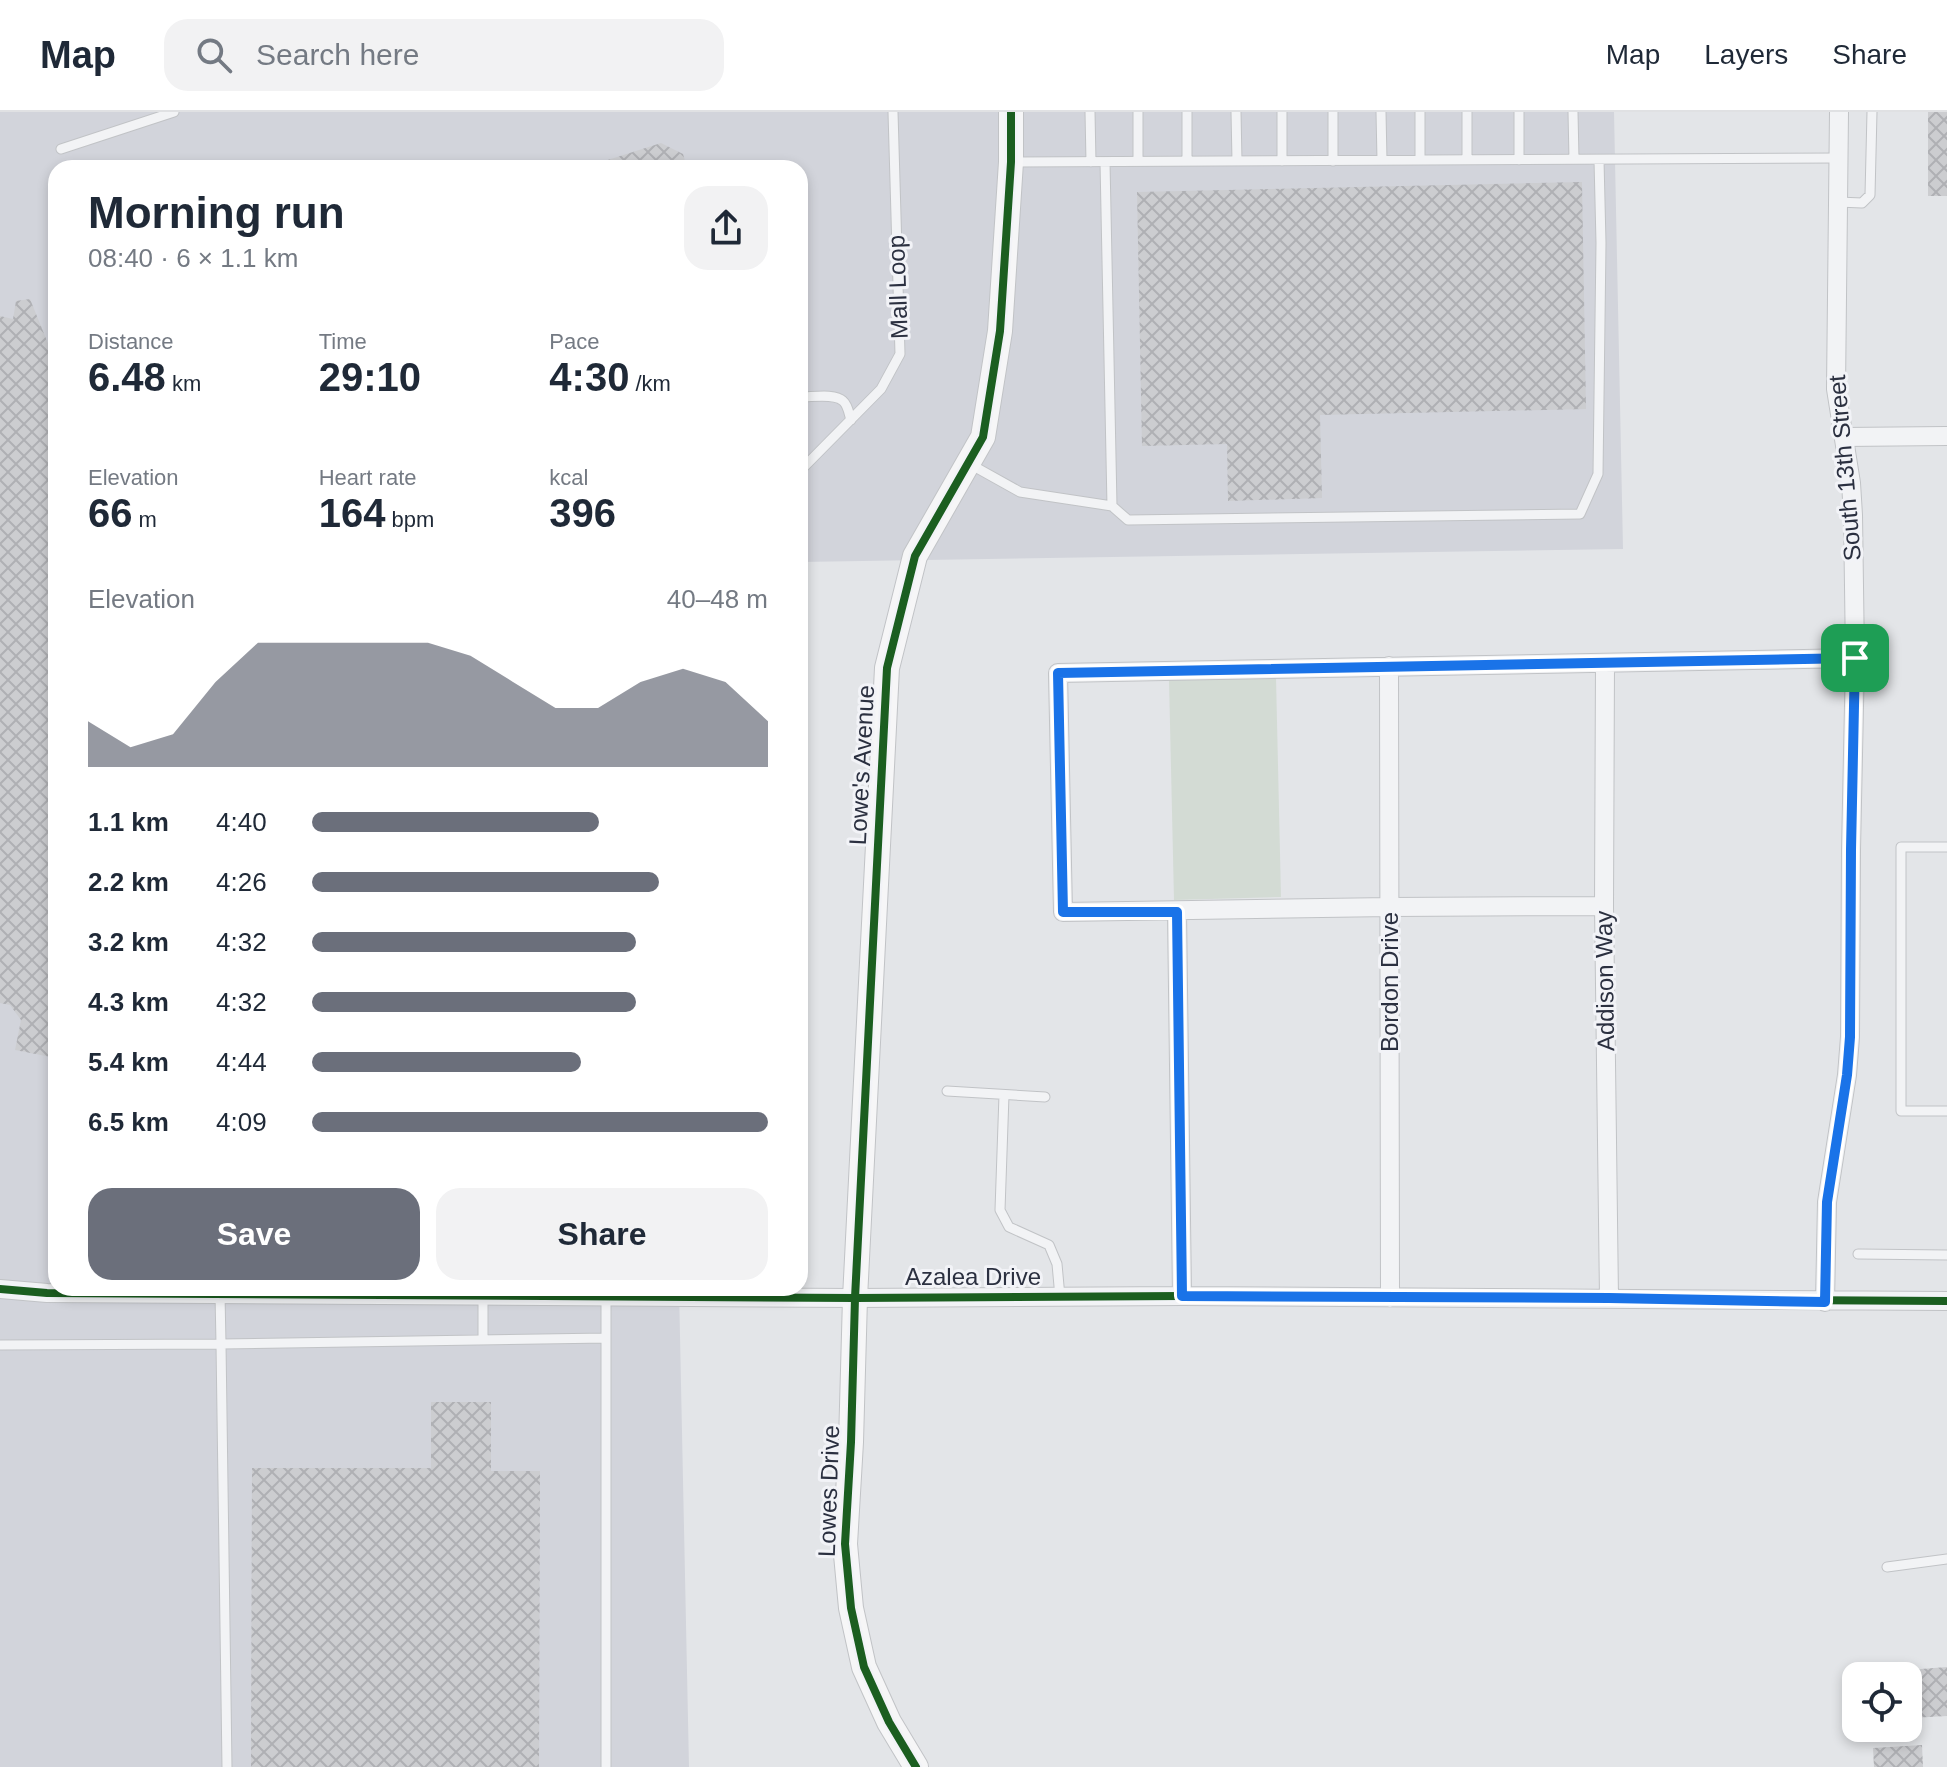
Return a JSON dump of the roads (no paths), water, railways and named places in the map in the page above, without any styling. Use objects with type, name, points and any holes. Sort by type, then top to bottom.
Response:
[{"type":"street","name":"Lowe's Avenue","points":[[855,1298],[887,668],[915,556],[983,437],[1000,331],[1011,162],[1011,112]]},
{"type":"street","name":"South 13th Street","points":[[1825,1302],[1827,1202],[1850,1037],[1855,658],[1851,483],[1836,389],[1839,112]]},
{"type":"street","points":[[1844,437],[1947,436]]},
{"type":"street","points":[[1604,906],[1063,912],[1058,673],[1855,658]]},
{"type":"street","name":"Addison Way","points":[[1605,664],[1604,906],[1609,1298]]},
{"type":"street","name":"Bordon Drive","points":[[1389,666],[1390,1298]]},
{"type":"street","points":[[1177,912],[1182,1296]]},
{"type":"street","name":"Azalea Drive","points":[[0,1289],[48,1293]]},
{"type":"street","name":"Azalea Drive","points":[[483,1296],[1947,1301]]},
{"type":"street","name":"Lowes Drive","points":[[855,1298],[845,1544],[851,1608],[864,1667],[889,1722],[916,1767]]},
{"type":"lane","points":[[61,149],[174,112]]},
{"type":"lane","name":"Mall Loop","points":[[808,463],[881,389],[900,354],[893,112]]},
{"type":"lane","points":[[1090,112],[1091,162]]},
{"type":"lane","points":[[1138,112],[1138,161]]},
{"type":"lane","points":[[1187,112],[1187,161]]},
{"type":"lane","points":[[1236,112],[1237,161]]},
{"type":"lane","points":[[1282,112],[1282,161]]},
{"type":"lane","points":[[1333,112],[1333,161]]},
{"type":"lane","points":[[1381,112],[1382,160]]},
{"type":"lane","points":[[1420,112],[1420,160]]},
{"type":"lane","points":[[1467,112],[1467,160]]},
{"type":"lane","points":[[1519,112],[1519,160]]},
{"type":"lane","points":[[1573,112],[1574,159]]},
{"type":"lane","points":[[1838,202],[1862,203],[1870,195],[1872,112]]},
{"type":"lane","points":[[1011,162],[1838,158]]},
{"type":"lane","points":[[968,463],[1020,492],[1112,506],[1128,520],[1580,514],[1598,474],[1599,160]]},
{"type":"lane","points":[[1105,162],[1112,506]]},
{"type":"lane","points":[[808,397],[837,397],[844,401],[851,420]]},
{"type":"lane","points":[[1947,847],[1901,847],[1901,1111],[1947,1111]]},
{"type":"lane","points":[[947,1091],[1045,1097]]},
{"type":"lane","points":[[1004,1095],[1000,1210],[1009,1227],[1049,1245],[1057,1264],[1060,1297]]},
{"type":"lane","points":[[1858,1254],[1947,1255]]},
{"type":"lane","points":[[220,1296],[227,1767]]},
{"type":"lane","points":[[483,1296],[483,1340]]},
{"type":"lane","points":[[606,1296],[606,1767]]},
{"type":"lane","points":[[0,1345],[606,1338]]},
{"type":"lane","points":[[1887,1567],[1947,1559]]}]
